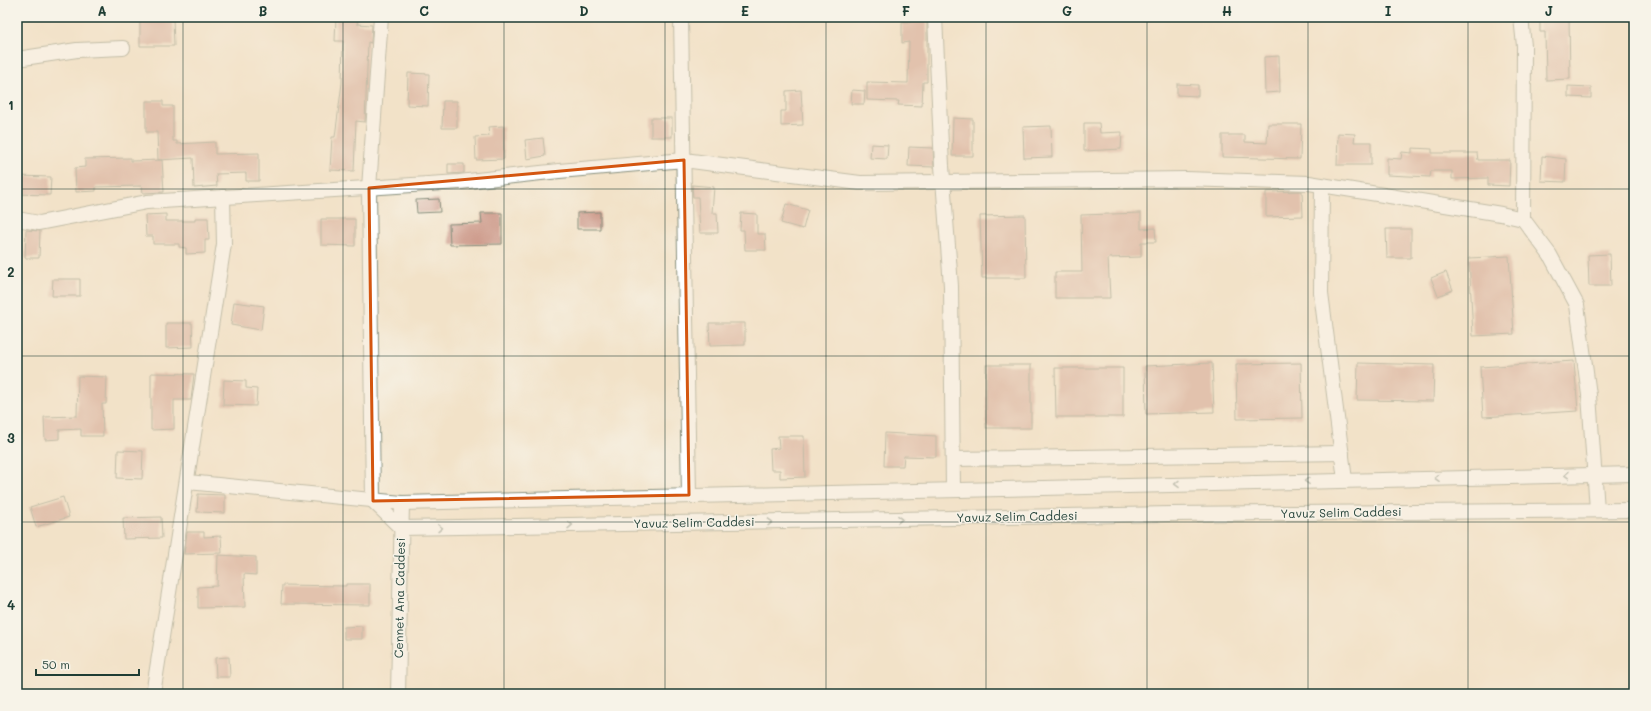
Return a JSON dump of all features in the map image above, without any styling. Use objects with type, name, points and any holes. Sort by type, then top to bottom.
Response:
[{"type":"street","points":[[381,17],[369,188],[373,501],[401,528]]},
{"type":"street","points":[[681,17],[689,495]]},
{"type":"street","points":[[935,17],[951,286],[953,489]]},
{"type":"street","points":[[1521,17],[1524,46],[1523,219],[1550,255],[1577,305],[1589,395],[1597,510]]},
{"type":"street","points":[[17,59],[77,50],[123,48]]},
{"type":"street","points":[[17,219],[39,223],[147,202],[459,182],[559,171],[684,160],[860,183],[1186,179],[1309,183],[1523,219]]},
{"type":"street","points":[[1322,186],[1322,293],[1345,480]]},
{"type":"street","points":[[153,694],[188,482],[224,244],[223,197]]},
{"type":"street","points":[[953,459],[1342,453]]},
{"type":"street","points":[[188,482],[402,503],[689,495],[1634,474]]},
{"type":"street","name":"Cennet Ana Caddesi","points":[[398,694],[402,503]]},
{"type":"street","name":"Yavuz Selim Caddesi","points":[[401,528],[1155,515],[1634,510]]},
{"type":"highlighted area","points":[[684,160],[689,495],[373,501],[369,188]]},
{"type":"building","points":[[140,17],[173,17],[174,46],[140,46]]},
{"type":"building","points":[[336,17],[358,17],[357,24],[372,25],[371,43],[368,42],[365,122],[356,121],[354,171],[330,170],[332,137],[335,137],[342,83],[343,41],[335,41]]},
{"type":"building","points":[[1540,17],[1569,17],[1570,79],[1546,80],[1545,32],[1540,32]]},
{"type":"building","points":[[927,21],[927,82],[923,82],[922,106],[898,105],[899,101],[867,100],[867,82],[908,83],[909,42],[902,43],[902,22]]},
{"type":"building","points":[[1279,56],[1280,92],[1265,93],[1264,57]]},
{"type":"building","points":[[408,73],[429,74],[428,106],[407,105]]},
{"type":"building","points":[[1177,84],[1198,85],[1198,96],[1177,95]]},
{"type":"building","points":[[1568,86],[1591,87],[1591,98],[1568,97]]},
{"type":"building","points":[[801,90],[803,125],[781,126],[781,111],[786,111],[786,91]]},
{"type":"building","points":[[852,90],[865,91],[864,104],[851,104]]},
{"type":"building","points":[[146,101],[163,101],[163,106],[173,106],[173,141],[177,141],[177,144],[215,142],[215,154],[259,153],[259,181],[246,181],[246,173],[216,174],[217,186],[194,188],[193,158],[158,160],[157,132],[146,132]]},
{"type":"building","points":[[443,101],[457,101],[457,128],[442,128]]},
{"type":"building","points":[[651,118],[672,118],[672,137],[651,137]]},
{"type":"building","points":[[953,118],[973,119],[973,156],[952,156]]},
{"type":"building","points":[[1084,123],[1099,123],[1100,133],[1122,132],[1121,149],[1084,151]]},
{"type":"building","points":[[1268,124],[1301,124],[1300,159],[1222,157],[1222,135],[1245,135],[1245,142],[1267,143]]},
{"type":"building","points":[[503,126],[504,159],[476,160],[475,137],[489,136],[488,127]]},
{"type":"building","points":[[1051,126],[1052,157],[1024,158],[1023,127]]},
{"type":"building","points":[[1338,133],[1355,134],[1354,142],[1371,142],[1371,165],[1337,165]]},
{"type":"building","points":[[543,138],[545,156],[527,159],[525,140]]},
{"type":"building","points":[[871,144],[888,145],[887,159],[870,158]]},
{"type":"building","points":[[909,147],[933,148],[934,167],[908,166]]},
{"type":"building","points":[[1412,148],[1432,149],[1432,153],[1477,153],[1478,160],[1510,160],[1509,186],[1488,185],[1488,178],[1452,179],[1452,171],[1431,171],[1430,177],[1387,175],[1387,158],[1401,159],[1402,152],[1412,153]]},
{"type":"building","points":[[1542,156],[1566,159],[1565,182],[1541,181]]},
{"type":"building","points":[[131,158],[131,161],[162,160],[164,192],[143,193],[142,186],[96,187],[96,191],[76,192],[75,168],[85,167],[85,159]]},
{"type":"building","points":[[448,164],[464,164],[464,173],[448,174]]},
{"type":"building","points":[[17,176],[51,177],[50,195],[17,194]]},
{"type":"building","points":[[692,185],[714,187],[712,213],[717,213],[718,233],[700,233],[698,197],[693,197]]},
{"type":"building","points":[[1302,191],[1303,216],[1266,217],[1266,192]]},
{"type":"building","points":[[439,199],[440,212],[417,213],[416,200]]},
{"type":"building","points":[[786,204],[808,210],[803,229],[781,223]]},
{"type":"building","points":[[600,212],[600,229],[577,229],[577,213]]},
{"type":"building","points":[[481,213],[502,213],[502,244],[450,245],[449,224],[482,223]]},
{"type":"building","points":[[741,213],[757,214],[757,234],[765,234],[766,250],[745,250],[744,230],[740,230]]},
{"type":"building","points":[[1141,213],[1141,229],[1155,228],[1156,242],[1141,242],[1141,257],[1108,258],[1110,298],[1055,298],[1055,272],[1082,272],[1081,215]]},
{"type":"building","points":[[166,214],[166,221],[195,221],[195,218],[208,218],[209,240],[205,240],[205,253],[186,254],[186,248],[179,247],[179,244],[153,244],[153,236],[146,236],[145,215]]},
{"type":"building","points":[[1025,215],[1026,278],[982,278],[980,216]]},
{"type":"building","points":[[321,219],[355,219],[355,246],[321,245]]},
{"type":"building","points":[[1386,229],[1411,229],[1411,258],[1387,258]]},
{"type":"building","points":[[26,230],[40,231],[39,258],[25,258]]},
{"type":"building","points":[[1610,254],[1611,286],[1589,286],[1588,255]]},
{"type":"building","points":[[1509,256],[1514,334],[1473,336],[1469,258]]},
{"type":"building","points":[[1446,272],[1453,290],[1438,296],[1431,278]]},
{"type":"building","points":[[53,279],[80,279],[80,296],[52,296]]},
{"type":"building","points":[[234,302],[264,306],[261,330],[231,325]]},
{"type":"building","points":[[166,323],[192,323],[193,347],[166,348]]},
{"type":"building","points":[[709,323],[745,323],[745,345],[710,346]]},
{"type":"building","points":[[1574,361],[1578,411],[1483,417],[1480,367]]},
{"type":"building","points":[[1212,363],[1214,412],[1146,414],[1145,366]]},
{"type":"building","points":[[1301,363],[1302,418],[1237,419],[1236,364]]},
{"type":"building","points":[[1358,363],[1434,365],[1433,401],[1357,400]]},
{"type":"building","points":[[986,365],[1031,365],[1031,428],[986,428]]},
{"type":"building","points":[[1055,368],[1123,368],[1123,417],[1056,417]]},
{"type":"building","points":[[151,373],[194,374],[191,400],[174,400],[174,429],[151,430]]},
{"type":"building","points":[[78,376],[107,377],[106,404],[102,404],[103,436],[81,436],[81,429],[59,430],[59,439],[45,440],[44,417],[77,416]]},
{"type":"building","points":[[224,380],[246,381],[246,388],[257,389],[256,406],[223,405]]},
{"type":"building","points":[[885,433],[936,436],[936,457],[904,456],[903,466],[884,466]]},
{"type":"building","points":[[778,436],[804,436],[805,477],[780,478],[780,470],[771,470],[770,449],[779,448]]},
{"type":"building","points":[[118,450],[143,451],[142,479],[117,478]]},
{"type":"building","points":[[198,494],[225,495],[225,513],[197,512]]},
{"type":"building","points":[[63,497],[69,517],[36,527],[30,507]]},
{"type":"building","points":[[161,517],[162,538],[124,539],[123,518]]},
{"type":"building","points":[[187,532],[204,532],[204,537],[221,536],[222,553],[184,554]]},
{"type":"building","points":[[218,555],[256,557],[256,575],[244,574],[245,607],[198,608],[198,587],[217,586]]},
{"type":"building","points":[[346,584],[370,584],[370,605],[281,604],[282,585],[346,586]]},
{"type":"building","points":[[362,626],[362,639],[344,639],[344,627]]},
{"type":"building","points":[[229,657],[230,677],[216,677],[215,658]]}]
